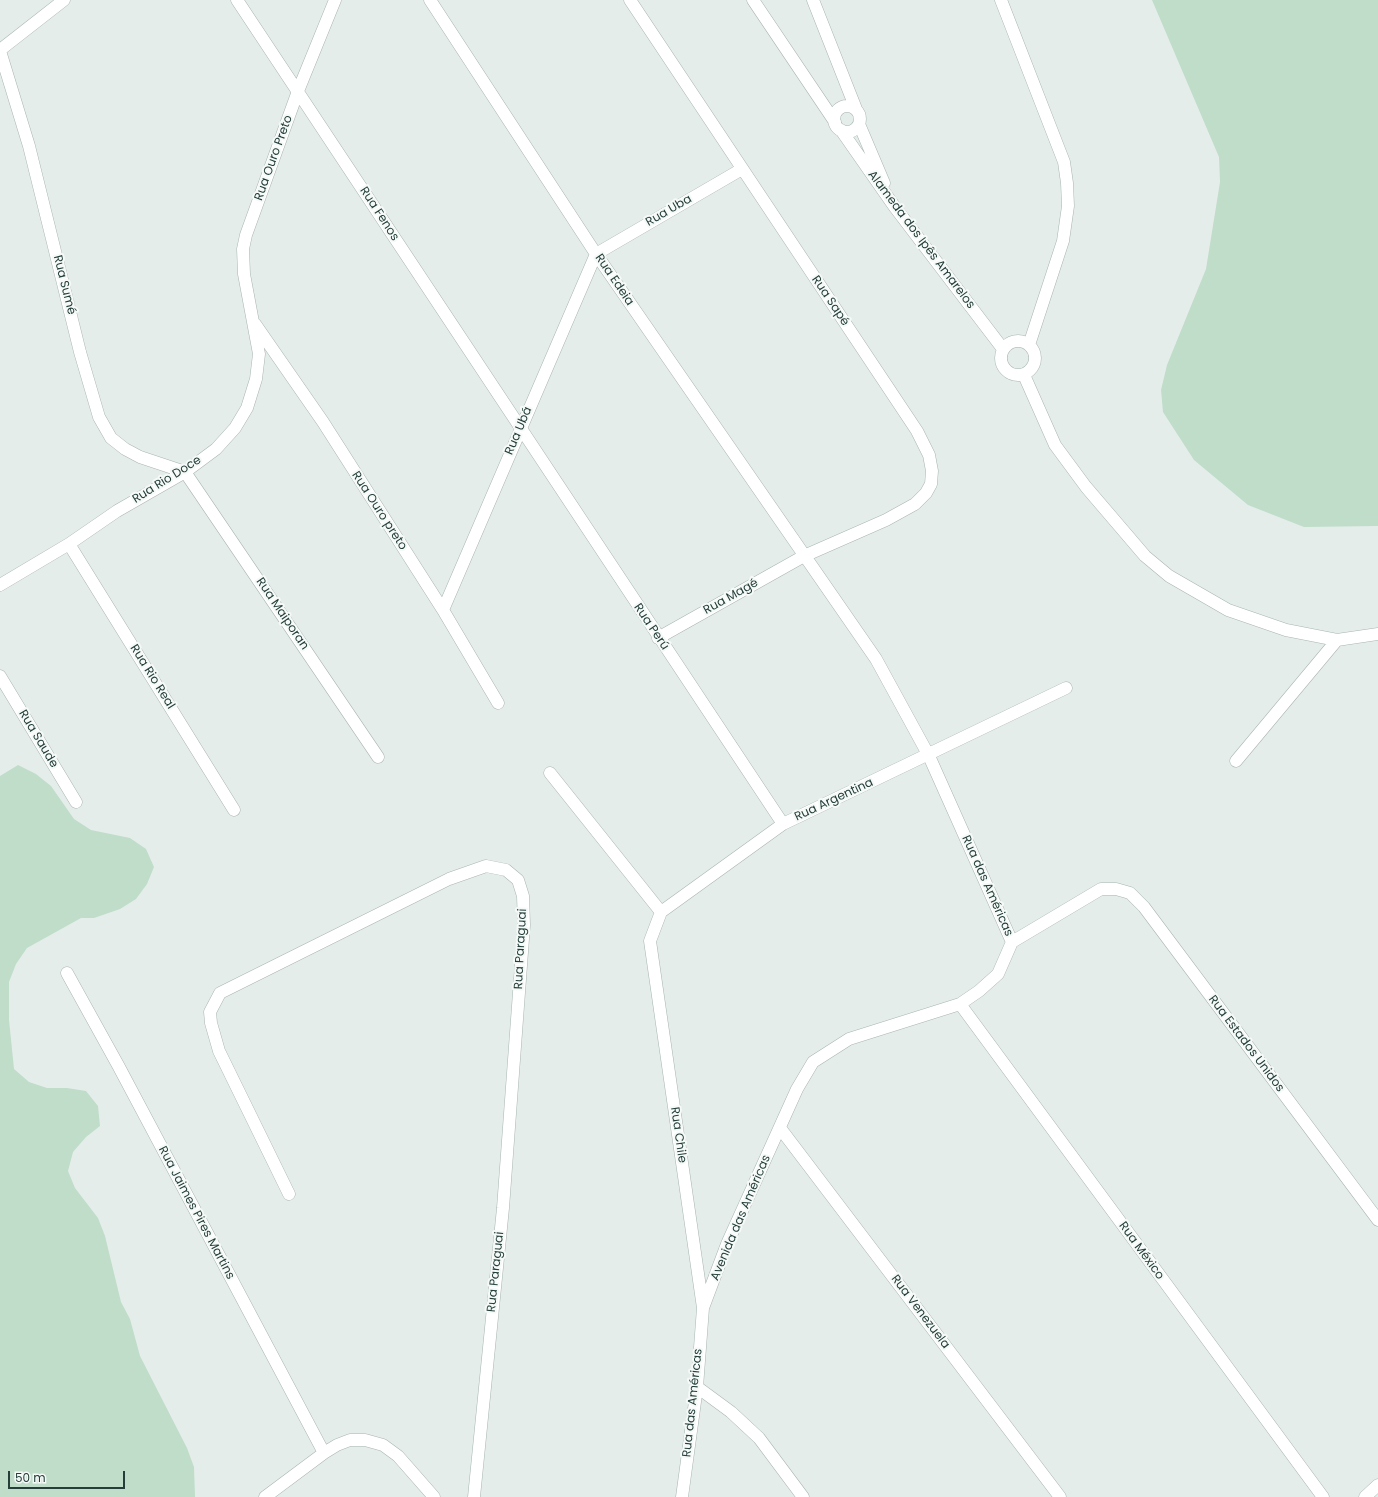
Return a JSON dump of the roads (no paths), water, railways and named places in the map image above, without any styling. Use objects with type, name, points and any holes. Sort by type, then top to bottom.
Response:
[{"type":"street","points":[[0,51],[64,0]]},
{"type":"street","name":"Rua Fenos","points":[[237,0],[520,429]]},
{"type":"street","name":"Rua Ouro Preto","points":[[254,322],[244,274],[243,249],[248,228],[298,91],[335,0]]},
{"type":"street","name":"Rua Edeia","points":[[430,0],[596,254],[804,556]]},
{"type":"street","name":"Rua Sapé","points":[[630,0],[917,432],[929,456],[932,471],[931,484],[926,493],[915,504],[886,520],[804,556]]},
{"type":"street","name":"Alameda dos Ipês Amarelos","points":[[753,0],[894,206],[1003,349]]},
{"type":"street","points":[[813,0],[859,114],[859,124],[894,206]]},
{"type":"street","points":[[1001,0],[1064,162],[1067,183],[1068,206],[1063,241],[1029,345]]},
{"type":"street","name":"Rua Sumé","points":[[0,51],[29,146],[80,352],[99,417],[111,438],[125,449],[140,457],[185,472]]},
{"type":"street","points":[[856,109],[851,106],[841,108],[835,116],[838,126],[851,131],[859,124]]},
{"type":"street","name":"Rua Uba","points":[[596,254],[742,168]]},
{"type":"street","name":"Rua Ubá","points":[[443,610],[596,254]]},
{"type":"street","name":"Rua Rio Doce","points":[[0,585],[69,544],[117,511],[185,472],[216,449],[235,428],[247,408],[256,379],[259,354],[254,322]]},
{"type":"street","name":"Rua Ouro preto","points":[[254,322],[323,422],[443,610],[498,703]]},
{"type":"street","points":[[1015,341],[1022,341],[1029,345],[1035,357],[1034,364],[1030,371],[1024,375],[1017,376],[1010,374],[1004,369],[1001,363],[1003,349],[1008,344],[1015,341]]},
{"type":"street","points":[[1024,375],[1055,445],[1086,487],[1145,556],[1169,576],[1228,610],[1286,630],[1338,640],[1378,634]]},
{"type":"street","name":"Rua Perú","points":[[520,429],[783,824]]},
{"type":"street","name":"Rua Maiporan","points":[[185,472],[378,757]]},
{"type":"street","name":"Rua Rio Real","points":[[69,544],[234,810]]},
{"type":"street","name":"Rua Magé","points":[[658,638],[804,556]]},
{"type":"street","name":"Rua das Américas","points":[[780,1128],[797,1088],[813,1062],[849,1039],[960,1004],[979,991],[998,974],[1012,942],[928,756],[876,659],[804,556]]},
{"type":"street","points":[[1236,761],[1338,640]]},
{"type":"street","name":"Rua Saude","points":[[0,676],[76,802]]},
{"type":"street","name":"Rua Argentina","points":[[661,912],[783,824],[928,756],[1066,688]]},
{"type":"street","points":[[550,774],[661,912]]},
{"type":"street","name":"Rua Paraguai","points":[[289,1194],[219,1050],[211,1023],[210,1012],[220,993],[449,880],[486,866],[506,870],[518,880],[522,891],[524,925],[503,1208],[474,1497]]},
{"type":"street","name":"Rua Estados Unidos","points":[[1012,942],[1101,889],[1116,889],[1130,893],[1144,907],[1378,1220]]},
{"type":"street","name":"Rua Chile","points":[[661,912],[650,940],[703,1308]]},
{"type":"street","name":"Rua Jaimes Pires Martins","points":[[67,973],[324,1453]]},
{"type":"street","name":"Rua México","points":[[960,1004],[1323,1497]]},
{"type":"street","name":"Avenida das Américas","points":[[703,1308],[727,1244],[780,1128]]},
{"type":"street","name":"Rua Venezuela","points":[[780,1128],[1060,1497]]},
{"type":"street","name":"Rua das Américas","points":[[682,1497],[697,1387],[703,1308]]},
{"type":"street","points":[[697,1387],[731,1412],[759,1438],[803,1497]]},
{"type":"street","points":[[265,1497],[324,1453],[350,1440],[365,1440],[383,1445],[398,1456],[434,1497]]},
{"type":"street","points":[[1365,1497],[1378,1485]]}]
